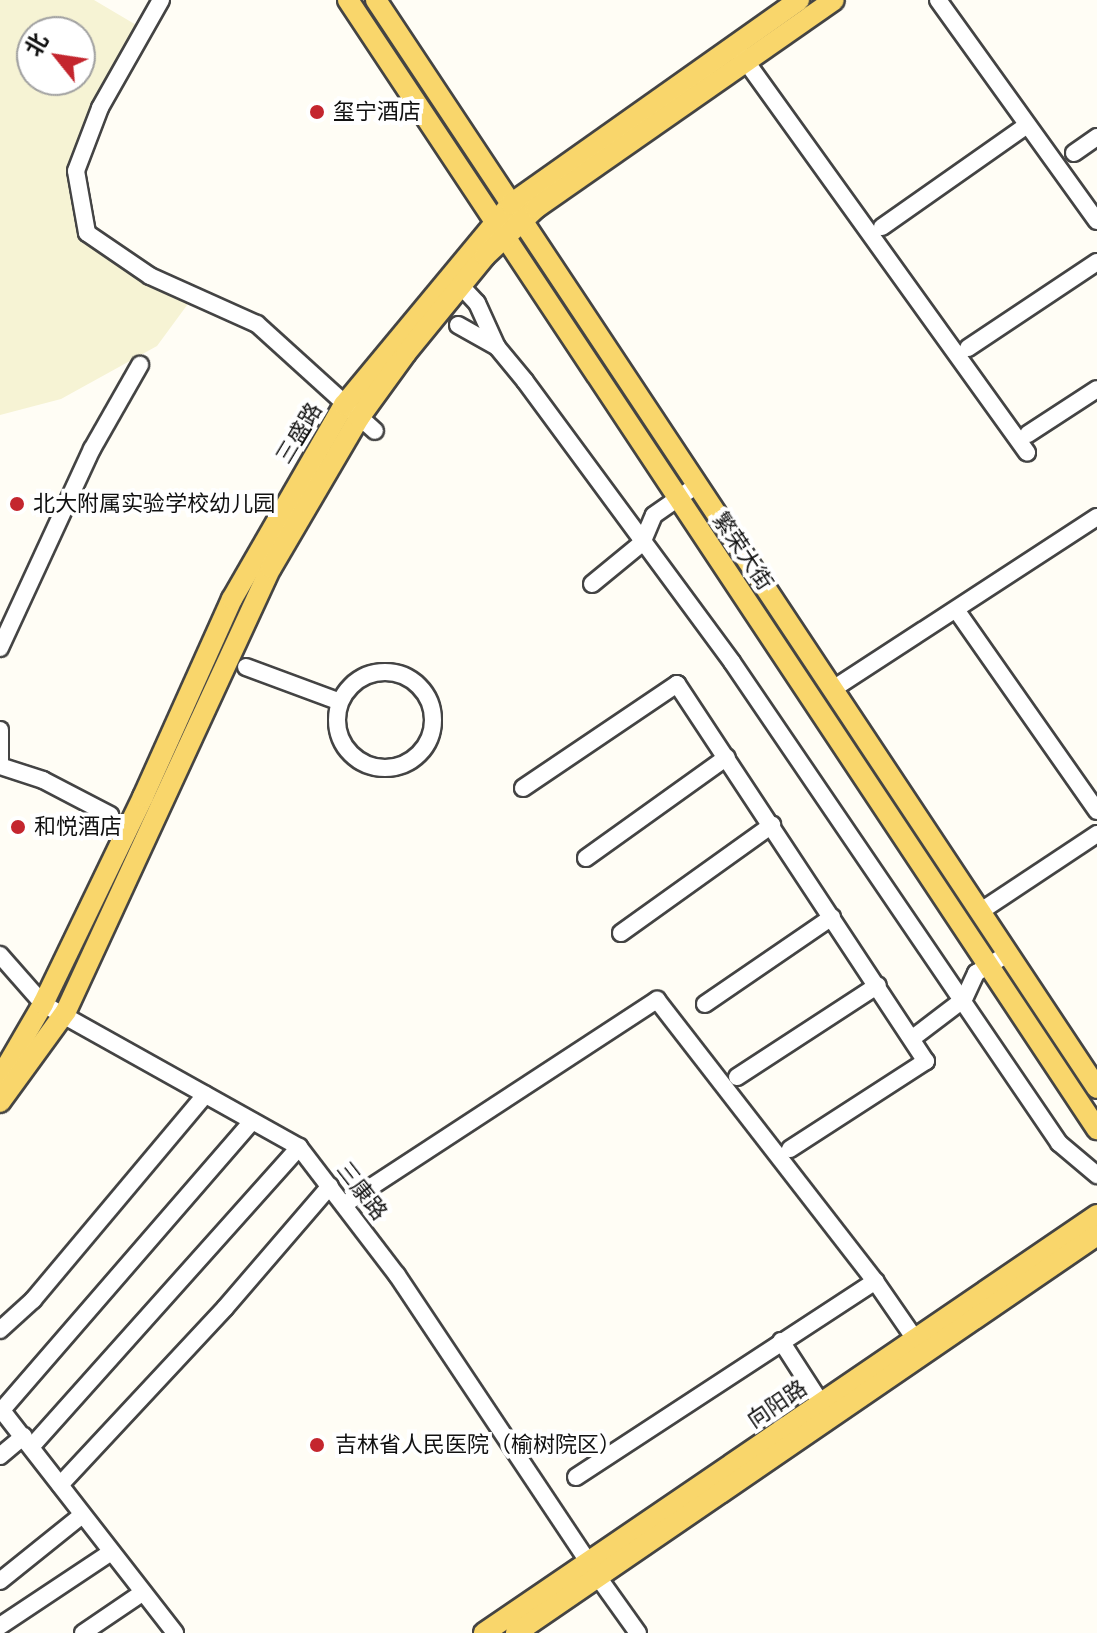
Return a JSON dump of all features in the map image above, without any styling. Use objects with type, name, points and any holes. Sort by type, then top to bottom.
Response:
[{"type":"main road","name":"繁荣大街","points":[[348,0],[1097,1129]]},
{"type":"main road","name":"繁荣大街","points":[[376,0],[1097,1088]]},
{"type":"main road","name":"三盛路","points":[[740,54],[799,0]]},
{"type":"main road","name":"三盛路","points":[[0,1078],[43,1004],[232,599],[351,412],[516,212],[740,54],[834,0]]},
{"type":"main road","name":"三盛路","points":[[351,412],[461,286],[500,228]]},
{"type":"main road","points":[[0,1102],[62,1016],[271,568],[351,412]]},
{"type":"main road","name":"向阳路","points":[[516,1633],[593,1569],[821,1403],[1097,1215]]},
{"type":"main road","name":"向阳路","points":[[484,1633],[593,1569],[1097,1235]]},
{"type":"street","points":[[161,0],[100,108],[76,171],[87,233],[150,276],[257,324],[375,431]]},
{"type":"street","points":[[938,0],[1097,221]]},
{"type":"street","points":[[740,54],[1027,453]]},
{"type":"street","points":[[882,227],[1027,125]]},
{"type":"street","points":[[1074,153],[1097,137]]},
{"type":"street","points":[[968,348],[1097,262]]},
{"type":"street","points":[[461,286],[477,303],[497,347],[732,662],[1059,1143],[1097,1175]]},
{"type":"street","points":[[458,325],[497,347]]},
{"type":"street","points":[[0,648],[92,449],[140,365]]},
{"type":"street","points":[[1028,434],[1097,389]]},
{"type":"street","points":[[592,584],[642,543],[654,515],[697,485]]},
{"type":"street","points":[[833,689],[1097,517]]},
{"type":"street","points":[[957,611],[1097,811]]},
{"type":"street","points":[[246,667],[340,702]]},
{"type":"street","points":[[395,673],[423,690],[431,705],[430,736],[407,762],[369,766],[345,748],[339,734],[340,702],[362,678],[395,673]]},
{"type":"street","points":[[523,788],[677,684],[914,1037],[926,1061],[790,1149]]},
{"type":"street","points":[[0,730],[0,764],[43,780],[110,815]]},
{"type":"street","points":[[586,858],[727,757]]},
{"type":"street","points":[[621,933],[772,825]]},
{"type":"street","points":[[981,911],[1097,834]]},
{"type":"street","points":[[705,1004],[832,917]]},
{"type":"street","points":[[914,1037],[964,999],[976,973],[1008,954]]},
{"type":"street","name":"三康路","points":[[0,955],[43,1004],[299,1147],[345,1204],[638,1633]]},
{"type":"street","points":[[737,1077],[878,985]]},
{"type":"street","points":[[345,1204],[657,1000],[875,1281],[915,1339]]},
{"type":"street","points":[[0,1330],[33,1300],[205,1095]]},
{"type":"street","points":[[175,1633],[1,1409],[252,1121]]},
{"type":"street","points":[[0,1456],[28,1441],[299,1147]]},
{"type":"street","points":[[60,1485],[225,1308],[330,1186]]},
{"type":"street","points":[[576,1477],[875,1281]]},
{"type":"street","points":[[781,1341],[821,1403]]},
{"type":"street","points":[[0,1581],[82,1515]]},
{"type":"street","points":[[0,1626],[110,1553]]},
{"type":"street","points":[[83,1633],[142,1593]]},
{"type":"shaded area","points":[[0,0],[94,0],[143,29],[76,171],[87,233],[193,297],[157,346],[61,399],[0,415]]},
{"type":"place","name":"玺宁酒店","points":[[317,112]]},
{"type":"place","name":"北大附属实验学校幼儿园","points":[[17,504]]},
{"type":"place","name":"和悦酒店","points":[[18,827]]},
{"type":"place","name":"吉林省人民医院（榆树院区）","points":[[317,1445]]}]
